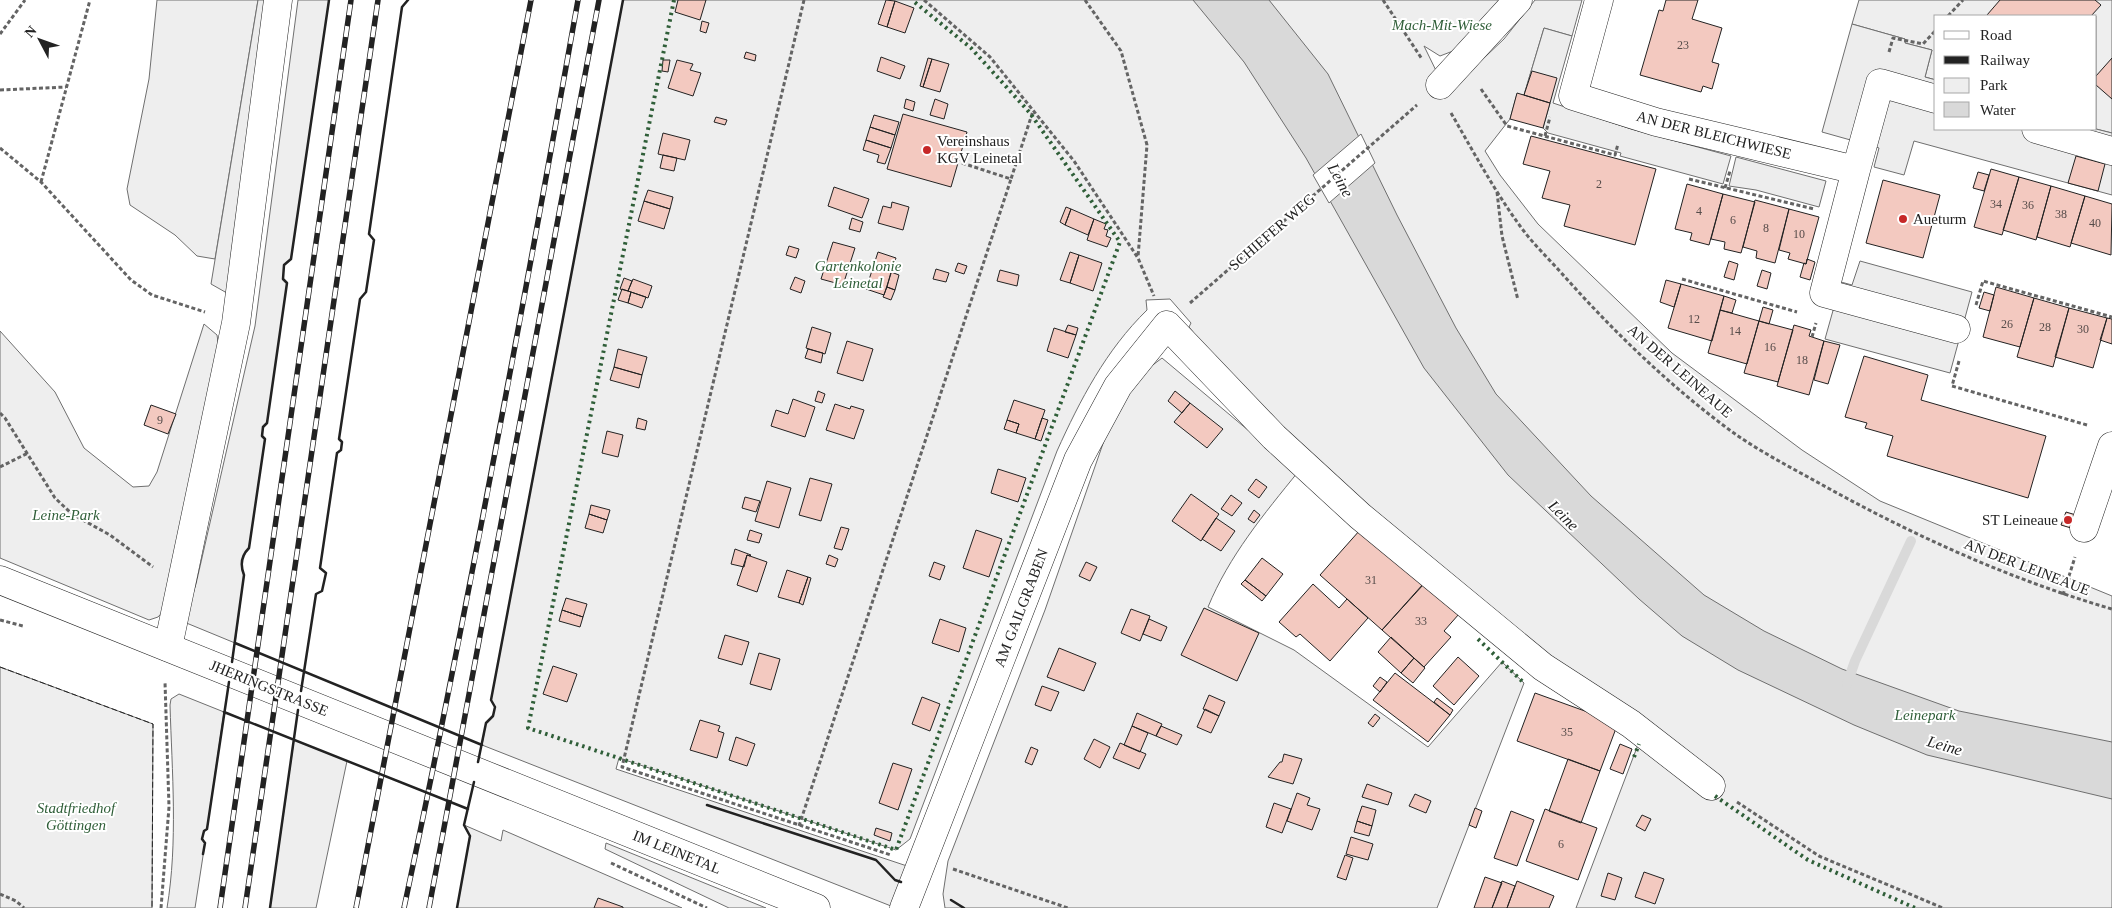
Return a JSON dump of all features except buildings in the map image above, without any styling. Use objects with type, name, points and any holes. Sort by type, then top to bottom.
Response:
[{"type":"street","points":[[168,648],[236,323],[278,0]]},
{"type":"street","points":[[1432,92],[1518,0]]},
{"type":"street","name":"AN DER BLEICHWIESE","points":[[1599,0],[1573,96],[1656,122],[1856,170]]},
{"type":"street","points":[[1934,99],[1880,83],[1824,293],[1956,329]]},
{"type":"street","points":[[2039,130],[2112,151]]},
{"type":"street","points":[[1167,325],[1268,430],[1360,516],[1543,667],[1631,724],[1711,786]]},
{"type":"street","name":"AM GAILGRABEN","points":[[904,908],[1078,460],[1118,386],[1167,325]]},
{"type":"street","points":[[2084,528],[2112,446]]},
{"type":"street","name":"JHERINGSTRASSE","points":[[0,580],[538,796]]},
{"type":"street","name":"IM LEINETAL","points":[[538,796],[816,908]]},
{"type":"path","points":[[0,34],[25,0]]},
{"type":"path","points":[[41,182],[90,0]]},
{"type":"path","points":[[804,0],[622,767],[895,856],[924,859]]},
{"type":"path","points":[[924,0],[990,57],[1074,161],[1138,258],[1167,325]]},
{"type":"path","points":[[1085,0],[1121,51],[1147,145],[1138,258]]},
{"type":"path","name":"AN DER LEINEAUE","points":[[1383,0],[1432,92],[1446,103],[1497,192],[1521,227],[1594,310],[1667,380],[1732,431],[1790,467],[1870,512],[1956,552],[2063,595],[2112,609]]},
{"type":"path","points":[[1949,15],[1963,0]]},
{"type":"path","points":[[1880,83],[1893,38],[1923,44],[1934,32]]},
{"type":"path","points":[[1462,62],[1506,126],[1616,154],[1616,151]]},
{"type":"path","points":[[0,90],[66,87]]},
{"type":"path","name":"SCHIEFER WEG","points":[[1188,305],[1432,92]]},
{"type":"path","points":[[800,826],[1033,111]]},
{"type":"path","points":[[0,148],[41,182],[131,280],[152,295],[236,323]]},
{"type":"path","points":[[962,163],[1011,179]]},
{"type":"path","points":[[1725,188],[1728,178]]},
{"type":"path","points":[[1689,179],[1844,217]]},
{"type":"path","points":[[1497,192],[1502,236],[1518,300]]},
{"type":"path","points":[[1682,279],[1799,312]]},
{"type":"path","points":[[1976,306],[1983,281],[2112,317]]},
{"type":"path","points":[[1960,359],[1952,386],[2093,427]]},
{"type":"path","points":[[0,413],[28,452],[55,498],[72,514],[110,535],[156,570],[181,579]]},
{"type":"path","points":[[0,467],[28,452]]},
{"type":"path","points":[[2063,595],[2084,528]]},
{"type":"path","points":[[161,908],[169,807],[165,676]]},
{"type":"path","points":[[1711,786],[1819,856],[1943,908]]},
{"type":"path","points":[[610,862],[707,908]]},
{"type":"path","points":[[950,868],[1068,908]]},
{"type":"path","points":[[0,894],[16,901],[24,908]]},
{"type":"green space","points":[[157,0],[258,0],[215,259],[197,256],[175,235],[130,205],[127,189],[149,79]]},
{"type":"green space","points":[[298,0],[329,0],[291,259],[284,265],[283,279],[287,283],[267,423],[263,427],[262,436],[265,439],[249,548],[244,554],[242,561],[244,575],[235,643],[184,622],[196,584],[255,326]]},
{"type":"green space","points":[[623,0],[1500,0],[1453,51],[1440,56],[1424,46],[1447,93],[1504,39],[1535,0],[1582,0],[1572,36],[1544,28],[1524,95],[1517,94],[1510,119],[1485,151],[1500,175],[1538,224],[1672,353],[1802,450],[1880,501],[2112,596],[2112,908],[1576,908],[1639,742],[1282,431],[1238,387],[1189,327],[1191,323],[1170,299],[1146,300],[1147,310],[1132,325],[1095,376],[1066,432],[1057,451],[910,839],[896,850],[619,758],[616,769],[907,866],[891,906],[482,745],[486,723],[493,716],[495,707],[491,700]]},
{"type":"green space","points":[[1859,0],[2112,0],[2112,133],[2097,129],[2097,15],[1934,15],[1934,79],[1925,77],[1932,50],[1905,43],[1905,39],[1852,24]]},
{"type":"green space","name":"Leine-Park","points":[[204,324],[217,335],[220,355],[167,607],[158,617],[149,620],[0,558],[0,331],[55,392],[84,448],[133,487],[149,486],[157,472]]},
{"type":"green space","points":[[1162,358],[1298,472],[1237,553],[1226,570],[1208,607],[1294,650],[1428,747],[1502,662],[1524,683],[1437,908],[945,908],[943,894],[948,861],[1045,610],[1114,412],[1141,374]]},
{"type":"green space","name":"Stadtfriedhof Göttingen","points":[[0,667],[153,724],[152,908],[0,908]]},
{"type":"green space","points":[[179,694],[224,712],[207,829],[204,831],[202,838],[205,843],[195,908],[167,908],[173,832],[170,705],[171,699]]},
{"type":"green space","points":[[294,740],[347,761],[316,908],[270,908]]},
{"type":"green space","points":[[464,825],[501,841],[503,830],[682,908],[457,908],[470,837]]},
{"type":"green space","points":[[606,843],[766,908],[729,908],[605,849]]},
{"type":"shaded area","points":[[258,0],[270,0],[234,297],[211,284]]},
{"type":"shaded area","points":[[1852,24],[1905,39],[1905,43],[1932,50],[1925,77],[1934,79],[1934,130],[2097,129],[2112,133],[2112,195],[1914,141],[1904,175],[1874,167],[1879,148],[1822,132]]},
{"type":"shaded area","points":[[1544,28],[1572,36],[1553,103],[1631,129],[1731,156],[1723,184],[1620,156],[1621,153],[1548,133],[1543,128],[1550,103],[1524,95]]},
{"type":"shaded area","points":[[1736,157],[1826,181],[1819,207],[1756,190],[1729,186]]},
{"type":"shaded area","points":[[1860,261],[1972,292],[1950,373],[1825,339],[1841,282],[1852,285]]},
{"type":"water","name":"Leine","points":[[1193,0],[1269,0],[1328,74],[1397,215],[1456,328],[1496,394],[1591,496],[1704,595],[1764,631],[1842,669],[1959,711],[2112,742],[2112,799],[1927,755],[1854,725],[1738,670],[1682,636],[1639,599],[1508,475],[1424,368],[1306,158],[1244,62]]},
{"type":"pier","points":[[1361,134],[1375,163],[1329,203],[1313,175]]},
{"type":"waterway","points":[[1847,684],[1855,661],[1911,541]]},
{"type":"railway","points":[[220,908],[351,0]]},
{"type":"railway","points":[[245,908],[378,0]]},
{"type":"railway","points":[[356,908],[531,0]]},
{"type":"railway","points":[[404,908],[451,682],[495,455],[578,0]]},
{"type":"railway","points":[[429,908],[599,0]]},
{"type":"hedge","points":[[674,0],[528,728],[896,850],[1120,242],[1030,113],[971,48],[912,0]]},
{"type":"hedge","points":[[1478,639],[1524,683]]},
{"type":"hedge","points":[[1634,757],[1639,744]]},
{"type":"hedge","points":[[1715,796],[1808,860],[1915,908]]},
{"type":"fence","points":[[0,667],[153,724],[152,908]]},
{"type":"wall","points":[[232,662],[244,575],[242,561],[244,554],[249,548],[265,439],[262,436],[263,427],[267,423],[287,283],[283,279],[284,265],[291,259],[329,0]]},
{"type":"wall","points":[[301,691],[316,594],[322,591],[326,573],[320,568],[337,453],[341,450],[342,442],[339,439],[360,299],[366,292],[374,240],[369,234],[402,7],[408,0]]},
{"type":"wall","points":[[478,762],[486,723],[493,716],[495,707],[491,700],[623,0]]},
{"type":"wall","points":[[235,643],[482,745]]},
{"type":"wall","points":[[203,854],[205,843],[202,839],[204,831],[207,829],[229,682]]},
{"type":"wall","points":[[270,908],[298,710]]},
{"type":"wall","points":[[224,712],[468,809]]},
{"type":"wall","points":[[457,908],[470,836],[464,825],[474,782]]},
{"type":"wall","points":[[707,805],[876,860],[895,880],[901,882]]},
{"type":"wall","points":[[951,900],[964,908]]},
{"type":"place","name":"Vereinshaus KGV Leinetal","points":[[927,150]]},
{"type":"place","name":"Aueturm","points":[[1903,219]]},
{"type":"place","name":"ST Leineaue","points":[[2068,520]]},
{"type":"park label","name":"Mach-Mit-Wiese","points":[[1442,25]]},
{"type":"park label","name":"Gartenkolonie Leinetal","points":[[858,274]]},
{"type":"park label","name":"Leinepark","points":[[1925,715]]}]
